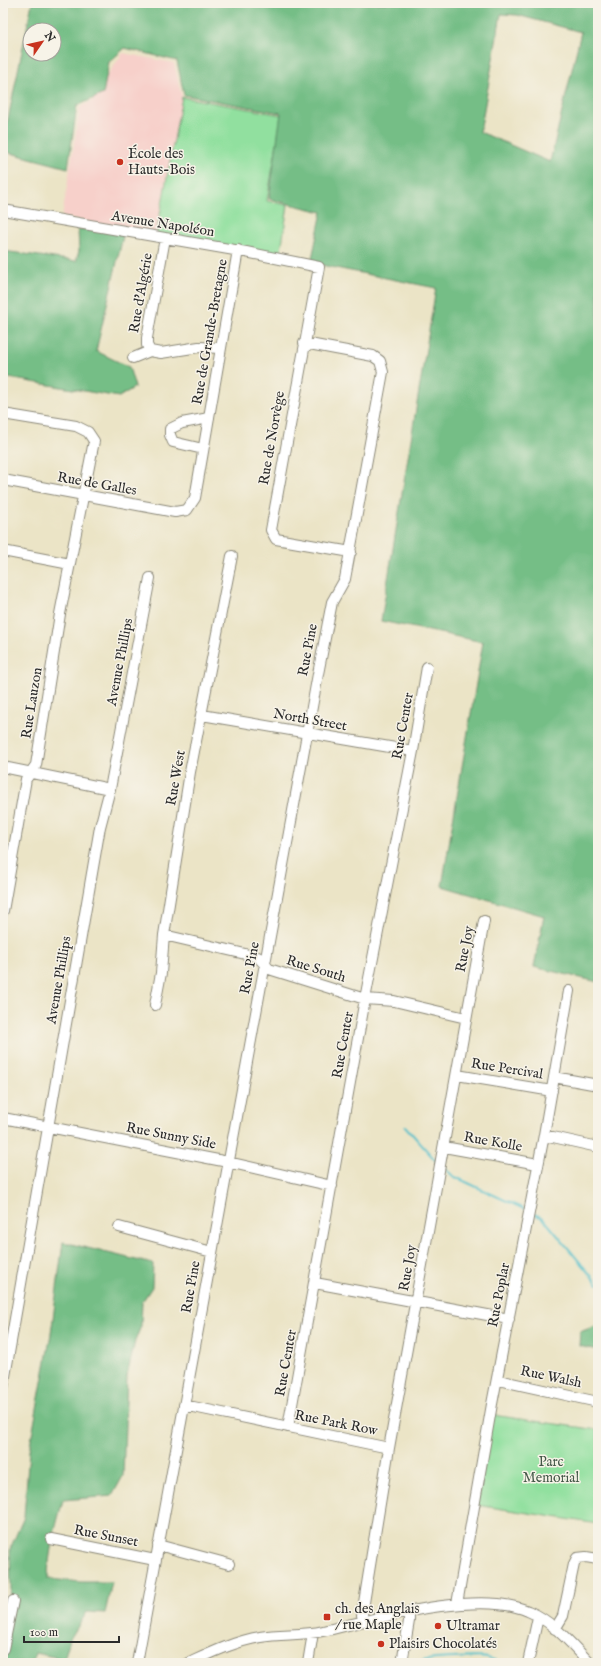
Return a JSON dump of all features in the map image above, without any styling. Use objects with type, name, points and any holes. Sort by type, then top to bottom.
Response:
[{"type":"street","name":"Avenue Napoléon","points":[[3,210],[238,250],[319,267]]},
{"type":"street","name":"Rue d'Algérie","points":[[150,351],[147,345],[147,338],[165,238]]},
{"type":"street","name":"Rue de Grande-Bretagne","points":[[187,510],[195,498],[238,250]]},
{"type":"street","name":"Rue de Norvège","points":[[319,267],[271,530],[276,539],[351,552]]},
{"type":"street","name":"Rue Pine","points":[[138,1663],[155,1560],[306,734],[332,602],[345,579],[351,552],[383,367],[379,359],[373,356],[304,344]]},
{"type":"street","points":[[133,358],[150,351],[162,353],[199,347],[221,348]]},
{"type":"street","name":"Rue Lauzon","points":[[3,414],[76,426],[88,432],[94,441],[60,614],[36,765],[26,779],[3,911]]},
{"type":"street","name":"Rue de Grande-Bretagne","points":[[203,449],[173,442],[170,435],[170,429],[182,423],[208,418]]},
{"type":"street","name":"Rue de Galles","points":[[3,480],[175,512],[187,510]]},
{"type":"street","points":[[3,551],[70,564]]},
{"type":"street","name":"Rue West","points":[[155,1006],[161,973],[164,935],[190,772],[202,715],[216,631],[232,556]]},
{"type":"street","name":"Avenue Phillips","points":[[3,1388],[100,827],[110,788],[150,578]]},
{"type":"street","name":"Rue Center","points":[[288,1427],[413,751],[427,667]]},
{"type":"street","name":"North Street","points":[[202,715],[306,734],[413,751]]},
{"type":"street","points":[[3,767],[110,788]]},
{"type":"street","name":"Rue Joy","points":[[363,1621],[362,1614],[389,1448],[484,920]]},
{"type":"street","name":"Rue South","points":[[164,935],[258,957],[269,969],[366,999],[394,1001],[466,1018]]},
{"type":"street","name":"Rue Poplar","points":[[458,1604],[492,1404],[498,1380],[544,1135],[569,991]]},
{"type":"street","name":"Rue Percival","points":[[457,1075],[552,1091]]},
{"type":"street","name":"Rue Percival","points":[[554,1077],[598,1085]]},
{"type":"street","name":"Rue Sunny Side","points":[[3,1118],[228,1162],[332,1186]]},
{"type":"street","name":"Rue Kolle","points":[[544,1135],[598,1146]]},
{"type":"street","name":"Rue Kolle","points":[[444,1147],[538,1164]]},
{"type":"street","points":[[119,1227],[212,1252]]},
{"type":"street","points":[[315,1283],[509,1319]]},
{"type":"street","name":"Rue Walsh","points":[[498,1380],[598,1402]]},
{"type":"street","name":"Rue Park Row","points":[[184,1406],[389,1448]]},
{"type":"street","name":"Rue Sunset","points":[[51,1539],[155,1560]]},
{"type":"street","points":[[158,1545],[229,1564]]},
{"type":"street","points":[[555,1629],[563,1616],[574,1564],[577,1558],[586,1557],[598,1559]]},
{"type":"street","points":[[3,1649],[13,1601]]},
{"type":"street","points":[[189,1663],[258,1637],[282,1634],[313,1633],[442,1605],[493,1604],[517,1607],[538,1617],[555,1629],[590,1663]]},
{"type":"street","points":[[402,1663],[409,1621],[409,1612]]},
{"type":"street","points":[[528,1663],[538,1617]]},
{"type":"street","points":[[308,1663],[313,1633]]},
{"type":"shaded area","name":"École des Hauts-Bois","points":[[123,53],[174,63],[182,97],[156,236],[62,217],[80,107],[92,101]]},
{"type":"green space","points":[[32,3],[598,3],[598,982],[534,967],[544,916],[442,886],[483,642],[381,621],[436,288],[311,263],[322,212],[269,199],[281,113],[184,95],[177,61],[125,48],[109,62],[103,94],[77,106],[68,168],[3,151],[3,143],[22,51],[22,62],[62,62],[62,22],[28,22]],"holes":[[[501,14],[517,15],[581,32],[550,162],[480,132]]]},
{"type":"green space","points":[[182,97],[282,115],[267,201],[288,205],[280,257],[156,236]]},
{"type":"green space","points":[[78,229],[124,232],[96,351],[129,367],[135,387],[119,397],[3,377],[3,251],[76,261],[79,251]]},
{"type":"green space","points":[[598,1209],[598,1239],[593,1229]]},
{"type":"green space","points":[[63,1242],[153,1264],[152,1287],[142,1302],[141,1326],[135,1341],[127,1376],[123,1476],[112,1496],[63,1500],[49,1559],[48,1579],[82,1582],[112,1582],[105,1613],[87,1612],[70,1639],[64,1659],[35,1653],[32,1663],[3,1663],[3,1630],[11,1590],[10,1549],[24,1517],[29,1451],[51,1334]]},
{"type":"green space","points":[[598,1325],[598,1350],[579,1346],[580,1332]]},
{"type":"green space","name":"Parc Memorial","points":[[492,1415],[598,1430],[598,1524],[477,1505]]},
{"type":"waterway","points":[[405,1126],[436,1161]]},
{"type":"waterway","points":[[443,1167],[453,1176],[524,1209]]},
{"type":"waterway","points":[[534,1214],[543,1218],[598,1284]]},
{"type":"waterway","points":[[422,1661],[433,1659],[483,1657],[502,1663]]},
{"type":"place","name":"École des Hauts-Bois","points":[[120,162]]},
{"type":"place","name":"ch. des Anglais / rue Maple","points":[[327,1617]]},
{"type":"place","name":"Ultramar","points":[[438,1626]]},
{"type":"place","name":"Plaisirs Chocolatés","points":[[381,1644]]}]
